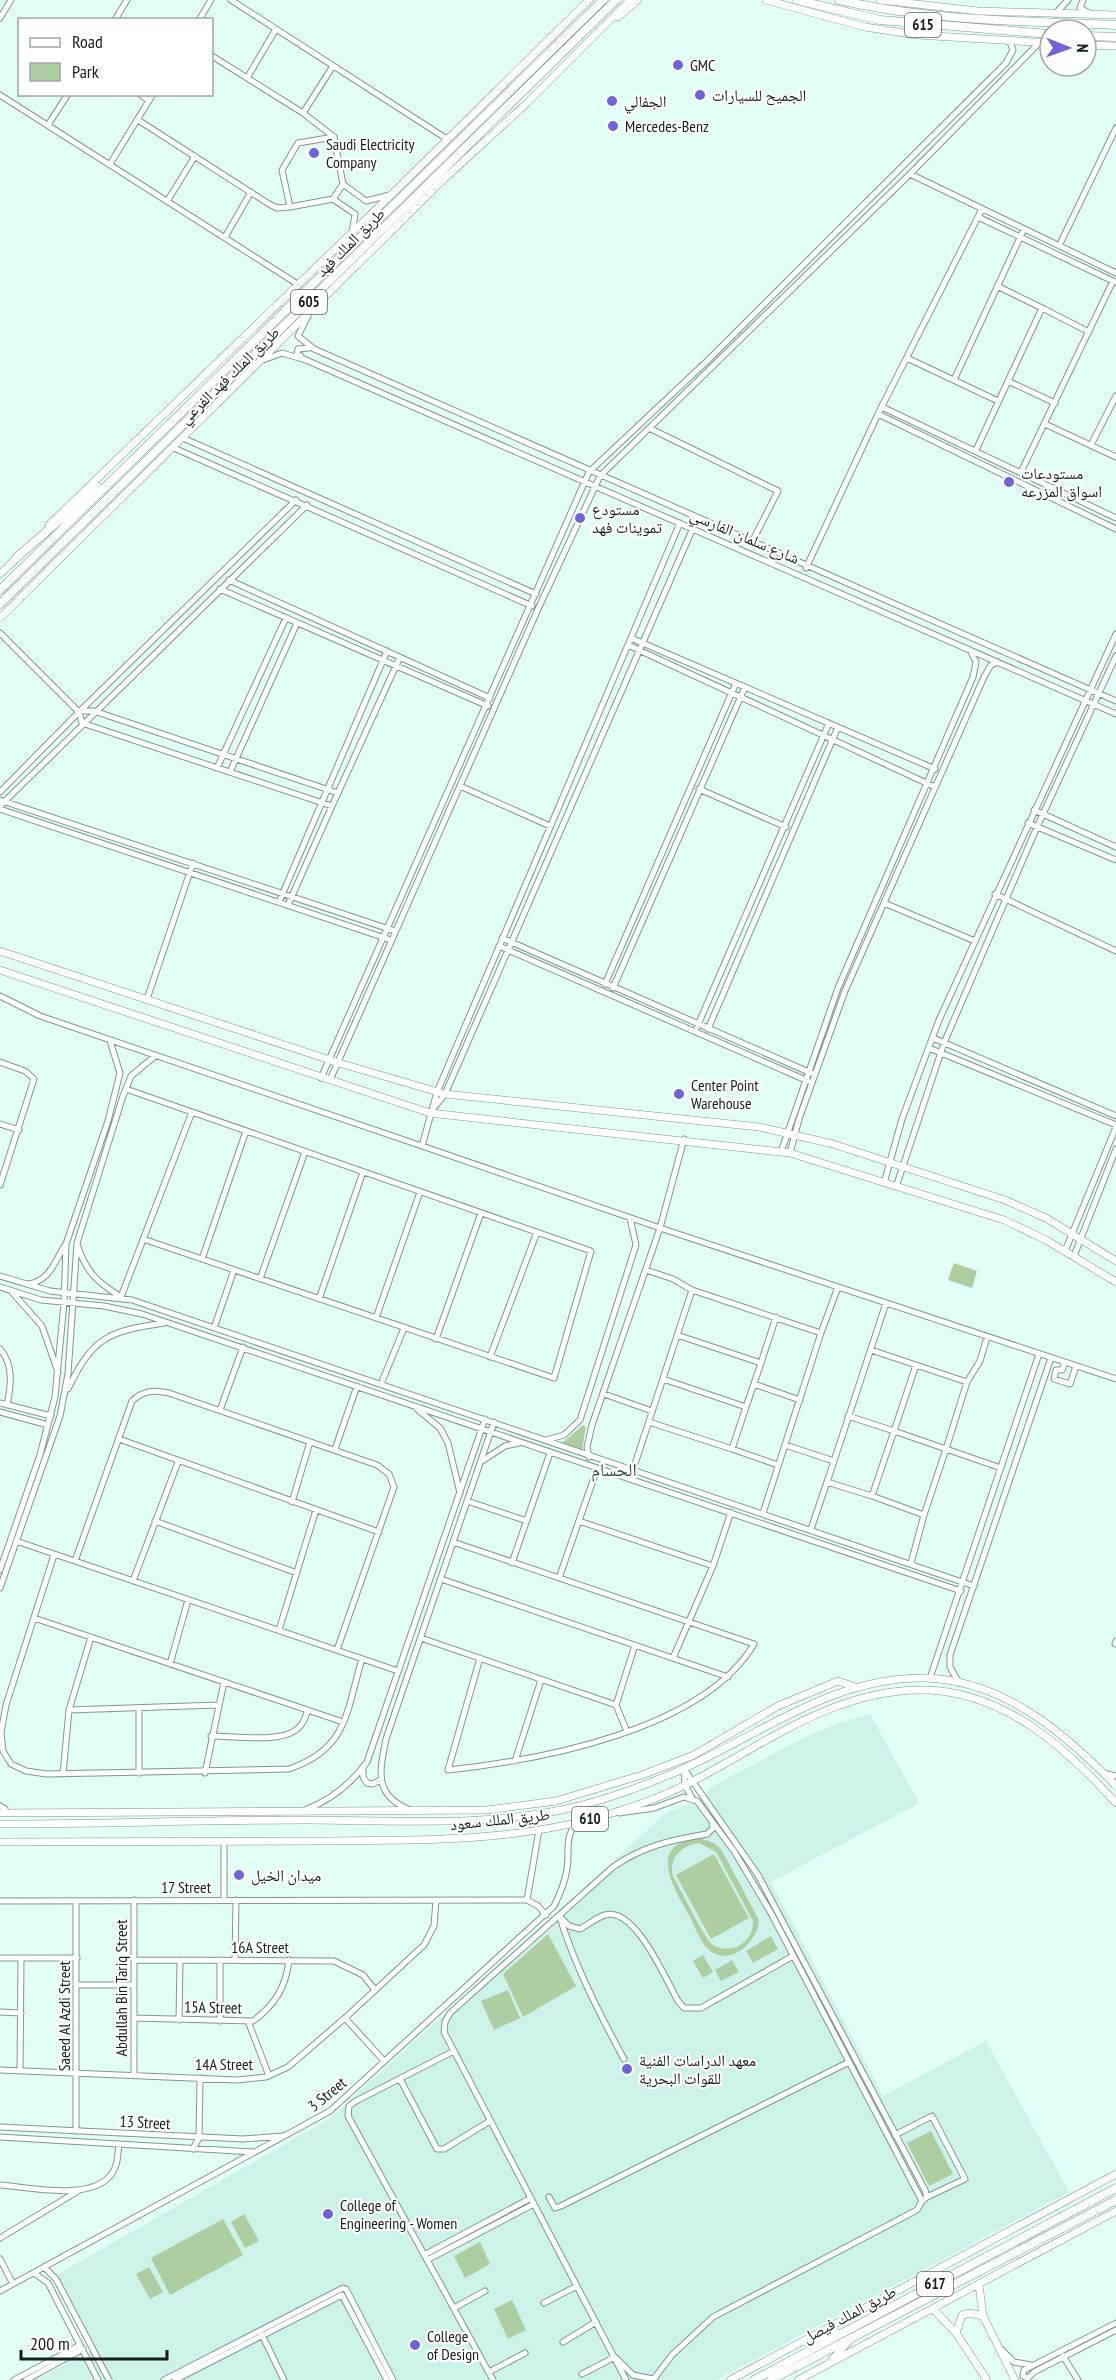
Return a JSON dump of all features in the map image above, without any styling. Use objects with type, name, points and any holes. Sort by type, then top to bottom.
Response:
[{"type":"highway","name":"طريق الملك فهد","points":[[0,590],[603,0]]},
{"type":"highway","name":"طريق الملك فهد","points":[[0,604],[616,0]]},
{"type":"highway","name":"615","points":[[797,0],[880,20],[1038,33]]},
{"type":"highway","name":"615","points":[[840,0],[890,10],[1002,21],[1116,25]]},
{"type":"highway","points":[[1098,36],[1116,37]]},
{"type":"highway","points":[[17,557],[158,434]]},
{"type":"highway","name":"طريق الملك فيصل","points":[[754,2380],[1116,2188]]},
{"type":"highway","name":"طريق الملك فيصل","points":[[771,2380],[1116,2200]]},
{"type":"highway","points":[[806,2340],[844,2332]]},
{"type":"main road","name":"طريق الملك فهد الفرعي","points":[[0,574],[392,195],[587,0]]},
{"type":"main road","name":"طريق الملك فهد الفرعي","points":[[0,618],[444,179],[630,0]]},
{"type":"main road","points":[[597,33],[638,0]]},
{"type":"main road","points":[[766,0],[865,27],[917,35],[1038,43]]},
{"type":"main road","points":[[880,0],[936,8],[1054,15],[1116,15]]},
{"type":"main road","points":[[1098,45],[1116,46]]},
{"type":"main road","points":[[0,951],[329,1060],[445,1094],[759,1127],[795,1134],[1005,1200],[1046,1218],[1116,1261]]},
{"type":"main road","points":[[0,970],[430,1113],[790,1153],[1004,1220],[1065,1251],[1116,1281]]},
{"type":"main road","name":"طريق الملك سعود","points":[[0,1824],[501,1818],[543,1814],[580,1805],[684,1769],[777,1720],[833,1694],[901,1678],[930,1678],[959,1683],[994,1694],[1030,1711],[1056,1729],[1116,1786]]},
{"type":"main road","points":[[2,1810],[487,1810],[556,1801],[598,1790],[694,1755],[778,1706],[838,1681],[855,1687]]},
{"type":"main road","name":"طريق الملك سعود","points":[[0,1842],[430,1839],[539,1830],[611,1813],[685,1785],[828,1708],[876,1693],[932,1690],[977,1700],[1021,1719],[1068,1754],[1116,1803]]},
{"type":"main road","points":[[730,2380],[1116,2174]]},
{"type":"main road","points":[[798,2380],[979,2286],[1116,2211]]},
{"type":"main road","points":[[979,2286],[983,2316],[1015,2380]]},
{"type":"main road","points":[[933,2309],[956,2333],[985,2379]]},
{"type":"main road","points":[[956,2333],[962,2316],[970,2313],[983,2316]]},
{"type":"main road","points":[[828,2365],[853,2336]]},
{"type":"street","points":[[0,18],[11,0]]},
{"type":"street","points":[[116,18],[127,0]]},
{"type":"street","points":[[200,18],[211,0]]},
{"type":"street","points":[[231,0],[447,139]]},
{"type":"street","points":[[1054,15],[1068,0]]},
{"type":"street","points":[[1083,0],[1080,8],[1096,15]]},
{"type":"street","points":[[247,78],[276,29]]},
{"type":"street","points":[[321,1078],[389,929],[589,472],[706,362],[1006,63],[1013,50],[1010,42]]},
{"type":"street","points":[[330,1080],[543,597],[600,476],[910,174],[1038,44]]},
{"type":"street","points":[[213,57],[303,114],[334,137],[343,184],[366,201],[392,195]]},
{"type":"street","points":[[303,114],[333,66]]},
{"type":"street","points":[[0,95],[299,285]]},
{"type":"street","points":[[48,125],[67,96]]},
{"type":"street","points":[[143,96],[150,101]]},
{"type":"street","points":[[110,164],[152,96]]},
{"type":"street","points":[[138,120],[278,208],[333,199],[355,214],[352,233]]},
{"type":"street","points":[[1059,246],[1116,128]]},
{"type":"street","points":[[290,207],[282,170],[297,143],[334,137]]},
{"type":"street","points":[[168,200],[195,156]]},
{"type":"street","points":[[910,174],[1116,273]]},
{"type":"street","points":[[333,199],[343,184]]},
{"type":"street","points":[[225,237],[251,192]]},
{"type":"street","points":[[802,575],[878,414],[982,209]]},
{"type":"street","points":[[978,217],[1115,282],[1021,472]]},
{"type":"street","points":[[954,380],[1024,229]]},
{"type":"street","points":[[997,286],[1089,332]]},
{"type":"street","points":[[976,450],[1042,308]]},
{"type":"street","points":[[309,315],[298,336],[314,349]]},
{"type":"street","points":[[306,360],[297,354],[298,349],[314,349]]},
{"type":"street","name":"شارع سلمان الفارسي","points":[[314,349],[589,472],[1116,701]]},
{"type":"street","name":"شارع سلمان الفارسي","points":[[263,360],[282,353],[306,360],[586,480],[1116,714]]},
{"type":"street","points":[[907,357],[998,401]]},
{"type":"street","points":[[1008,381],[1054,403]]},
{"type":"street","points":[[1091,445],[1116,396]]},
{"type":"street","points":[[882,407],[1115,516]]},
{"type":"street","points":[[878,414],[1116,529]]},
{"type":"street","points":[[1045,424],[1116,457]]},
{"type":"street","points":[[649,428],[778,491],[752,542]]},
{"type":"street","points":[[183,438],[543,597]]},
{"type":"street","points":[[174,448],[538,609]]},
{"type":"street","points":[[0,792],[296,500]]},
{"type":"street","points":[[307,505],[3,800],[0,808],[393,940]]},
{"type":"street","points":[[422,1146],[437,1092],[680,523]]},
{"type":"street","points":[[430,1113],[445,1094],[693,528]]},
{"type":"street","points":[[229,580],[497,701]]},
{"type":"street","points":[[220,589],[494,709]]},
{"type":"street","points":[[217,768],[286,618]]},
{"type":"street","points":[[230,772],[297,623]]},
{"type":"street","points":[[0,633],[79,712],[82,723]]},
{"type":"street","points":[[884,1183],[902,1119],[933,1038],[995,894],[1116,634]]},
{"type":"street","points":[[631,638],[942,772]]},
{"type":"street","points":[[628,645],[935,787]]},
{"type":"street","points":[[781,1152],[786,1132],[838,987],[975,670],[976,662],[969,649]]},
{"type":"street","points":[[279,902],[387,651]]},
{"type":"street","points":[[896,1187],[944,1043],[1037,827],[1116,656]]},
{"type":"street","points":[[288,905],[400,657]]},
{"type":"street","points":[[790,1153],[845,991],[984,677],[991,665],[998,662]]},
{"type":"street","points":[[602,991],[736,683]]},
{"type":"street","points":[[610,995],[745,687]]},
{"type":"street","points":[[79,712],[94,711],[338,793]]},
{"type":"street","points":[[82,723],[332,806]]},
{"type":"street","points":[[694,1032],[786,827],[829,723]]},
{"type":"street","points":[[705,1036],[838,727]]},
{"type":"street","points":[[693,785],[786,827]]},
{"type":"street","points":[[460,786],[550,826]]},
{"type":"street","points":[[3,800],[397,931]]},
{"type":"street","points":[[1034,810],[1116,847]]},
{"type":"street","points":[[789,819],[797,823]]},
{"type":"street","points":[[1028,822],[1116,860]]},
{"type":"street","points":[[147,999],[193,863]]},
{"type":"street","points":[[995,894],[1116,951]]},
{"type":"street","points":[[884,903],[975,940]]},
{"type":"street","points":[[502,938],[815,1075]]},
{"type":"street","points":[[499,946],[812,1083]]},
{"type":"street","points":[[0,996],[40,1016],[110,1041],[630,1218],[1116,1379]]},
{"type":"street","points":[[933,1038],[1116,1116]]},
{"type":"street","points":[[24,1284],[37,1282],[48,1274],[66,1244],[118,1085],[118,1060],[110,1041]]},
{"type":"street","points":[[929,1048],[1116,1126],[1065,1251]]},
{"type":"street","points":[[64,1396],[74,1303],[77,1243],[126,1089],[132,1076],[155,1056]]},
{"type":"street","points":[[0,1062],[25,1071],[34,1079],[0,1185]]},
{"type":"street","points":[[126,1089],[591,1251],[554,1378],[143,1239]]},
{"type":"street","points":[[121,1297],[192,1112]]},
{"type":"street","points":[[0,1124],[19,1130]]},
{"type":"street","points":[[202,1259],[246,1131]]},
{"type":"street","points":[[589,1457],[589,1438],[660,1228],[684,1140]]},
{"type":"street","points":[[1074,1256],[1116,1149]]},
{"type":"street","points":[[260,1279],[305,1152]]},
{"type":"street","points":[[319,1299],[363,1172]]},
{"type":"street","points":[[376,1318],[420,1192]]},
{"type":"street","points":[[436,1339],[481,1213]]},
{"type":"street","points":[[541,1440],[564,1435],[580,1420],[636,1245],[630,1218]]},
{"type":"street","points":[[490,1357],[537,1232]]},
{"type":"street","points":[[77,1243],[85,1267],[103,1286],[121,1297]]},
{"type":"street","points":[[0,1570],[51,1416],[59,1373],[66,1244]]},
{"type":"street","points":[[214,1328],[234,1270]]},
{"type":"street","points":[[646,1270],[692,1290],[821,1333]]},
{"type":"street","points":[[0,1276],[24,1284],[64,1292],[121,1297],[494,1422],[589,1457],[912,1563],[974,1586]]},
{"type":"street","points":[[0,1287],[41,1300],[125,1309],[167,1322],[961,1591]]},
{"type":"street","points":[[763,1513],[838,1287]]},
{"type":"street","points":[[10,1290],[42,1326],[59,1373]]},
{"type":"street","points":[[633,1470],[692,1290]]},
{"type":"street","points":[[811,1529],[886,1303]]},
{"type":"street","points":[[732,1449],[776,1317]]},
{"type":"street","points":[[0,1588],[45,1462],[64,1396],[77,1368],[88,1355],[115,1332],[167,1322]]},
{"type":"street","points":[[381,1384],[404,1328]]},
{"type":"street","points":[[677,1335],[761,1363]]},
{"type":"street","points":[[912,1563],[924,1515],[968,1382],[980,1361],[987,1336]]},
{"type":"street","points":[[220,1410],[243,1347]]},
{"type":"street","points":[[0,1349],[10,1368],[12,1382],[7,1405]]},
{"type":"street","points":[[871,1350],[968,1382]]},
{"type":"street","points":[[930,1678],[1039,1354]]},
{"type":"street","points":[[959,1683],[949,1661],[1051,1358]]},
{"type":"street","points":[[1062,1370],[1065,1362]]},
{"type":"street","points":[[872,1496],[915,1365]]},
{"type":"street","points":[[1035,1366],[1047,1370]]},
{"type":"street","points":[[1073,1374],[1056,1370],[1054,1379],[1070,1384],[1076,1366]]},
{"type":"street","points":[[663,1378],[746,1407]]},
{"type":"street","points":[[754,1384],[800,1400]]},
{"type":"street","points":[[335,1449],[357,1386]]},
{"type":"street","points":[[75,1561],[132,1401],[147,1392],[169,1393],[335,1449],[377,1465],[394,1480],[394,1487],[379,1532],[337,1650]]},
{"type":"street","points":[[604,1394],[652,1411]]},
{"type":"street","points":[[0,1403],[51,1416]]},
{"type":"street","points":[[413,1406],[440,1428],[448,1443],[458,1476],[460,1495]]},
{"type":"street","points":[[0,1412],[48,1425]]},
{"type":"street","points":[[848,1416],[1001,1468]]},
{"type":"street","points":[[305,1810],[323,1803],[340,1791],[363,1767],[375,1742],[485,1419]]},
{"type":"street","points":[[412,1811],[390,1799],[380,1780],[386,1739],[494,1422]]},
{"type":"street","points":[[649,1422],[778,1465]]},
{"type":"street","points":[[119,1439],[379,1532]]},
{"type":"street","points":[[292,1502],[310,1442]]},
{"type":"street","points":[[481,1462],[505,1446],[520,1443]]},
{"type":"street","points":[[785,1445],[834,1461]]},
{"type":"street","points":[[512,1563],[550,1452]]},
{"type":"street","points":[[133,1581],[178,1462]]},
{"type":"street","points":[[559,1578],[597,1469]]},
{"type":"street","points":[[827,1482],[924,1515]]},
{"type":"street","points":[[468,1501],[527,1521]]},
{"type":"street","points":[[279,1630],[316,1510]]},
{"type":"street","points":[[673,1658],[713,1566],[731,1512]]},
{"type":"street","points":[[156,1521],[297,1573]]},
{"type":"street","points":[[579,1521],[713,1566]]},
{"type":"street","points":[[16,1541],[398,1671]]},
{"type":"street","points":[[453,1542],[754,1644],[742,1664],[728,1677],[681,1707],[627,1732],[570,1751],[448,1770],[480,1658]]},
{"type":"street","points":[[54,1555],[6,1705],[2,1733],[3,1751],[11,1764],[26,1771],[63,1774],[205,1773],[289,1769],[311,1762],[329,1748],[340,1732],[362,1659]]},
{"type":"street","points":[[441,1579],[728,1677]]},
{"type":"street","points":[[170,1664],[188,1600]]},
{"type":"street","points":[[34,1618],[343,1722]]},
{"type":"street","points":[[63,1774],[69,1710],[91,1637]]},
{"type":"street","points":[[421,1638],[616,1705]]},
{"type":"street","points":[[627,1732],[616,1705],[635,1645]]},
{"type":"street","points":[[515,1761],[541,1680]]},
{"type":"street","points":[[205,1773],[224,1682]]},
{"type":"street","points":[[69,1710],[218,1705]]},
{"type":"street","points":[[139,1707],[139,1773]]},
{"type":"street","points":[[211,1736],[283,1736],[295,1732],[302,1725],[308,1710]]},
{"type":"street","points":[[363,1767],[363,1777],[367,1783],[373,1784],[380,1780]]},
{"type":"street","points":[[684,1769],[694,1780],[758,1875],[895,2134],[925,2199]]},
{"type":"street","points":[[684,1769],[685,1785],[692,1798],[749,1875],[848,2062],[925,2199]]},
{"type":"street","points":[[1103,1773],[1116,1776]]},
{"type":"street","points":[[611,1813],[635,1812],[684,1797],[692,1798]]},
{"type":"street","name":"3 Street","points":[[0,2291],[330,2111],[546,1915],[563,1888],[568,1868],[567,1836],[576,1822]]},
{"type":"street","points":[[627,2380],[444,2032],[445,2022],[450,2013],[560,1917],[613,1867],[634,1852],[668,1840],[707,1834],[713,1828],[712,1822]]},
{"type":"street","points":[[539,1830],[527,1900],[538,1906],[546,1915]]},
{"type":"street","points":[[224,1841],[224,1900]]},
{"type":"street","name":"Abdullah Bin Tariq Street","points":[[134,1900],[135,2076]]},
{"type":"street","points":[[235,1960],[236,1900]]},
{"type":"street","name":"14A Street","points":[[0,2070],[200,2078],[254,2079],[269,2076],[288,2067],[345,2018],[430,1936],[436,1916],[436,1900]]},
{"type":"street","name":"17 Street","points":[[0,1901],[527,1900]]},
{"type":"street","name":"Saeed Al Azdi Street","points":[[76,1901],[78,2074],[76,2131]]},
{"type":"street","points":[[560,1917],[569,1926],[580,1929],[605,1914],[615,1915],[628,1922],[640,1934],[684,2008],[701,2008],[793,1956]]},
{"type":"street","points":[[560,1917],[570,1949],[591,1996],[624,2059]]},
{"type":"street","points":[[0,1958],[77,1958]]},
{"type":"street","points":[[21,1958],[21,2071]]},
{"type":"street","name":"16A Street","points":[[134,1960],[334,1961],[363,1976],[375,1990]]},
{"type":"street","points":[[178,2020],[180,1960]]},
{"type":"street","points":[[220,1960],[220,2022]]},
{"type":"street","name":"15A Street","points":[[134,2018],[249,2021],[261,2015],[280,1994],[289,1960]]},
{"type":"street","points":[[77,1984],[134,1985]]},
{"type":"street","points":[[0,2012],[21,2013]]},
{"type":"street","points":[[345,2018],[384,2061]]},
{"type":"street","points":[[249,2021],[269,2076]]},
{"type":"street","points":[[454,2051],[351,2105],[348,2116],[494,2380]]},
{"type":"street","points":[[549,2197],[555,2208],[561,2206],[855,2060]]},
{"type":"street","points":[[193,2149],[199,2138],[200,2078]]},
{"type":"street","points":[[400,2079],[437,2149],[444,2149],[490,2121]]},
{"type":"street","points":[[615,2357],[633,2375],[653,2380],[672,2355],[713,2317],[917,2210],[925,2199],[965,2179],[932,2116],[895,2134]]},
{"type":"street","name":"13 Street","points":[[0,2127],[250,2140],[288,2135]]},
{"type":"street","name":"13 Street","points":[[0,2137],[257,2151]]},
{"type":"street","points":[[250,2140],[257,2151]]},
{"type":"street","points":[[0,2238],[78,2191],[100,2183],[109,2176],[116,2167],[119,2144]]},
{"type":"street","points":[[0,2185],[78,2191]]},
{"type":"street","points":[[426,2257],[533,2201]]},
{"type":"street","points":[[0,2259],[13,2284]]},
{"type":"street","points":[[44,2267],[56,2279],[109,2380]]},
{"type":"street","points":[[34,2273],[48,2283],[98,2380]]},
{"type":"street","points":[[48,2283],[56,2279]]},
{"type":"street","points":[[544,2303],[578,2286]]},
{"type":"street","points":[[343,2288],[342,2295],[387,2380]]},
{"type":"street","points":[[259,2334],[343,2288]]},
{"type":"street","points":[[343,2288],[346,2289],[393,2380]]},
{"type":"street","points":[[454,2308],[485,2291]]},
{"type":"street","points":[[164,2380],[342,2295]]},
{"type":"street","points":[[67,2318],[74,2314]]},
{"type":"street","points":[[562,2342],[596,2322]]},
{"type":"street","points":[[1062,2355],[1116,2323]]},
{"type":"street","points":[[998,2345],[1017,2363],[1038,2367],[1116,2330]]},
{"type":"street","points":[[259,2334],[284,2380]]},
{"type":"street","points":[[14,2380],[81,2347]]},
{"type":"street","points":[[26,2380],[81,2347]]},
{"type":"street","points":[[489,2372],[525,2353]]},
{"type":"street","points":[[1062,2355],[1078,2380]]},
{"type":"street","points":[[582,2374],[615,2357]]},
{"type":"street","points":[[90,2363],[98,2359]]},
{"type":"street","points":[[175,2380],[193,2367]]},
{"type":"street","points":[[1032,2380],[1038,2367]]},
{"type":"shaded area","name":"معهد الدراسات الفنية للقوات البحرية","points":[[870,1714],[919,1803],[771,1882],[883,2096],[986,2041],[1069,2192],[716,2380],[35,2380],[91,2351],[58,2274],[329,2119],[667,1812],[705,1798],[711,1787],[803,1738],[841,1722]]},
{"type":"green space","points":[[954,1263],[977,1271],[972,1288],[948,1280]]},
{"type":"green space","points":[[583,1425],[586,1427],[582,1450],[562,1443]]},
{"type":"green space","points":[[700,1838],[714,1843],[721,1849],[759,1920],[757,1929],[747,1945],[732,1955],[723,1956],[706,1947],[676,1892],[668,1868],[669,1857],[673,1848],[683,1842]],"holes":[[[699,1843],[716,1852],[753,1921],[748,1938],[737,1947],[730,1949],[716,1947],[709,1941],[673,1876],[675,1858],[687,1846]]]},
{"type":"green space","points":[[714,1854],[749,1918],[711,1939],[676,1875]]},
{"type":"green space","points":[[548,1934],[576,1986],[523,2017],[503,1974]]},
{"type":"green space","points":[[771,1936],[778,1949],[753,1963],[746,1951]]},
{"type":"green space","points":[[703,1955],[713,1972],[703,1978],[693,1961]]},
{"type":"green space","points":[[732,1960],[739,1972],[721,1981],[715,1970]]},
{"type":"green space","points":[[508,1990],[520,2018],[494,2030],[481,2001]]},
{"type":"green space","points":[[931,2131],[953,2174],[929,2186],[907,2143]]},
{"type":"green space","points":[[244,2214],[259,2241],[245,2248],[231,2222]]},
{"type":"green space","points":[[223,2219],[243,2255],[170,2295],[151,2258]]},
{"type":"green space","points":[[480,2242],[490,2264],[465,2278],[454,2256]]},
{"type":"green space","points":[[149,2267],[163,2292],[150,2299],[136,2274]]},
{"type":"green space","points":[[512,2300],[526,2330],[508,2339],[494,2309]]},
{"type":"place","name":"GMC","points":[[678,65]]},
{"type":"place","name":"الجميح للسيارات","points":[[700,95]]},
{"type":"place","name":"الجفالي","points":[[612,101]]},
{"type":"place","name":"Mercedes-Benz","points":[[613,126]]},
{"type":"place","name":"Saudi Electricity Company","points":[[314,153]]},
{"type":"place","name":"مستودعات اسواق المزرعه","points":[[1009,482]]},
{"type":"place","name":"مستودع تموينات فهد","points":[[580,518]]},
{"type":"place","name":"Center Point Warehouse","points":[[679,1094]]},
{"type":"place","name":"ميدان الخيل","points":[[239,1875]]},
{"type":"place","name":"معهد الدراسات الفنية للقوات البحرية","points":[[627,2069]]},
{"type":"place","name":"College of Engineering - Women","points":[[328,2214]]},
{"type":"place","name":"College of Design","points":[[415,2345]]},
{"type":"district","name":"الحسام","points":[[614,1470]]}]
